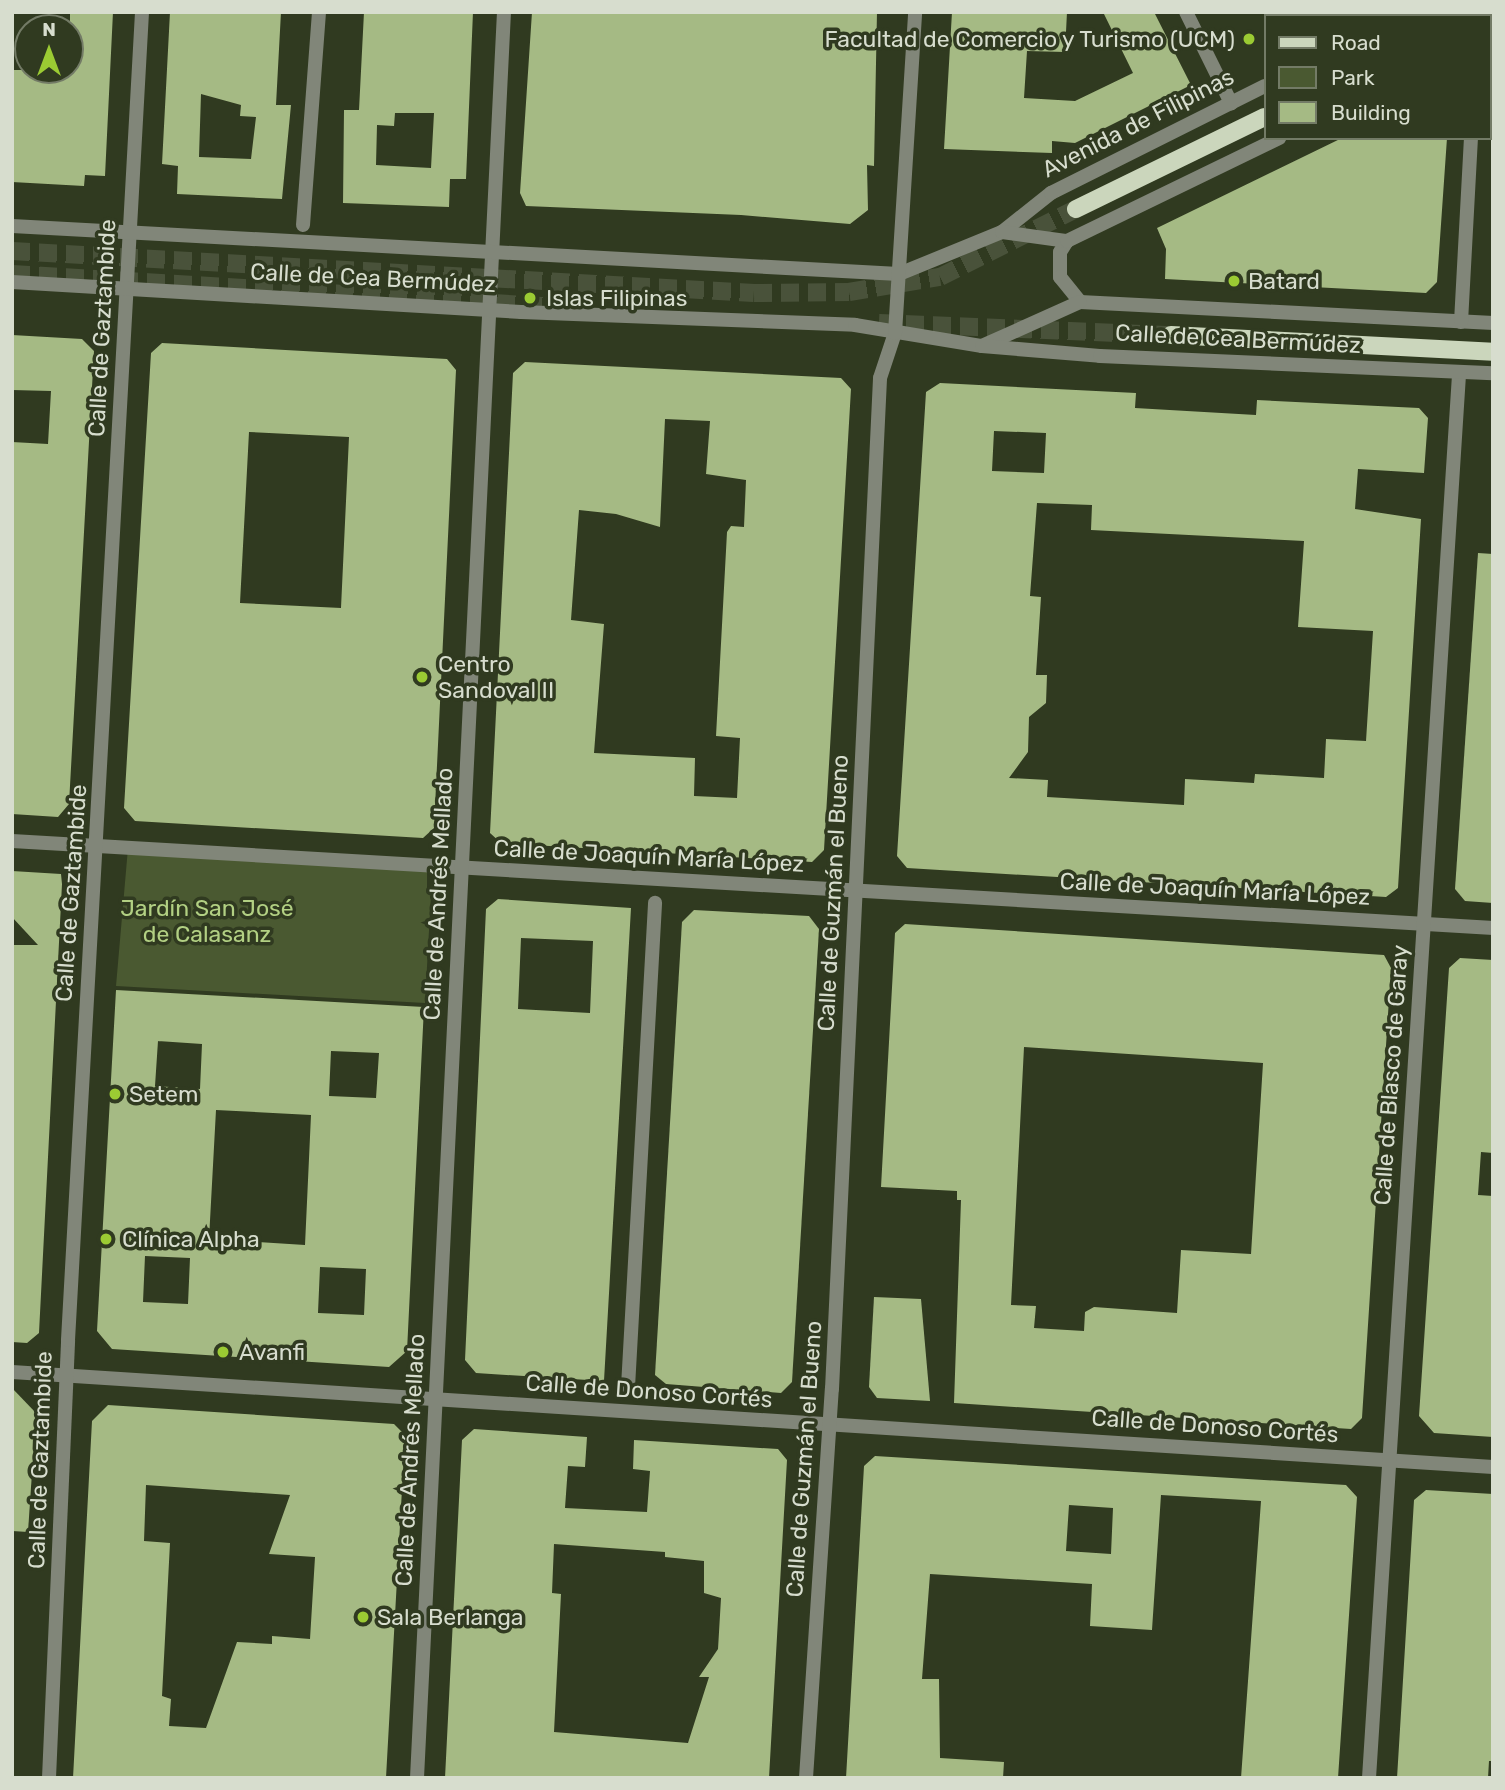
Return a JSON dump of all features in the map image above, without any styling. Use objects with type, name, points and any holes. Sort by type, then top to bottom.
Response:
[{"type":"main road","points":[[1076,209],[1264,117]]},
{"type":"main road","name":"Calle de Cea Bermúdez","points":[[1171,334],[1493,352]]},
{"type":"street","name":"Calle de Gaztambide","points":[[49,1778],[66,1374],[142,12]]},
{"type":"street","points":[[303,225],[319,12]]},
{"type":"street","name":"Calle de Andrés Mellado","points":[[417,1778],[504,12]]},
{"type":"street","name":"Calle de Guzmán el Bueno","points":[[806,1778],[830,1423],[880,378],[895,333],[915,12]]},
{"type":"street","points":[[1186,12],[1231,103]]},
{"type":"street","name":"Avenida de Filipinas","points":[[899,274],[1002,232],[1051,192],[1264,86]]},
{"type":"street","points":[[1080,302],[1060,277],[1060,252],[1067,241],[1275,140]]},
{"type":"street","points":[[1461,322],[1471,140]]},
{"type":"street","name":"Calle de Cea Bermúdez","points":[[12,226],[899,274]]},
{"type":"street","points":[[1002,232],[1067,241]]},
{"type":"street","name":"Calle de Cea Bermúdez","points":[[12,282],[489,310],[855,325],[982,346],[1459,374],[1493,373]]},
{"type":"street","name":"Calle de Cea Bermúdez","points":[[982,346],[1080,302],[1493,323]]},
{"type":"street","name":"Calle de Blasco de Garay","points":[[1369,1778],[1459,374]]},
{"type":"street","name":"Calle de Joaquín María López","points":[[12,841],[1493,928]]},
{"type":"street","name":"Calle de Donoso Cortés","points":[[628,1387],[655,903]]},
{"type":"street","name":"Calle de Donoso Cortés","points":[[12,1373],[66,1374],[436,1401],[830,1423],[1493,1467]]},
{"type":"green space","name":"Jardín San José de Calasanz","points":[[128,848],[427,865],[427,894],[431,894],[425,1003],[116,986]]},
{"type":"building","points":[[113,12],[105,176],[85,175],[84,186],[12,182],[12,70],[14,84],[84,84],[84,14],[70,14]]},
{"type":"building","points":[[170,12],[281,12],[276,105],[291,105],[282,199],[177,194],[178,166],[162,164]],"holes":[[[201,94],[241,105],[240,116],[256,117],[251,159],[199,157]]]},
{"type":"building","points":[[364,12],[473,12],[466,179],[450,179],[449,207],[343,203],[344,110],[359,110]],"holes":[[[395,113],[434,113],[431,168],[376,165],[377,125],[394,126]]]},
{"type":"building","points":[[532,12],[877,12],[874,166],[867,165],[868,210],[850,224],[741,215],[526,206],[520,193]]},
{"type":"building","points":[[952,12],[1067,12],[1065,52],[1027,51],[1024,98],[1075,101],[1133,73],[1103,12],[1154,12],[1191,85],[1075,143],[1052,141],[1052,153],[944,149]]},
{"type":"building","points":[[1338,140],[1447,140],[1437,282],[1426,293],[1165,279],[1166,249],[1157,228]]},
{"type":"building","points":[[12,335],[82,339],[94,351],[69,804],[58,817],[12,814],[12,442],[48,444],[51,391],[12,390]]},
{"type":"building","points":[[162,343],[447,359],[456,370],[434,828],[423,838],[135,821],[124,808],[151,353]],"holes":[[[249,432],[349,437],[341,608],[240,603]]]},
{"type":"building","points":[[525,362],[841,378],[851,389],[824,850],[812,862],[501,843],[490,833],[513,373]],"holes":[[[665,419],[710,421],[706,474],[746,480],[744,527],[731,526],[727,532],[716,736],[740,738],[737,798],[694,796],[695,758],[594,753],[604,624],[571,620],[579,510],[616,514],[660,527]]]},
{"type":"building","points":[[940,383],[1136,393],[1135,408],[1256,415],[1257,400],[1419,408],[1428,418],[1424,473],[1358,469],[1355,509],[1421,519],[1398,888],[1386,897],[907,868],[897,856],[926,392]],"holes":[[[994,431],[1046,433],[1044,473],[992,471]],[[1037,503],[1092,505],[1091,530],[1304,541],[1298,627],[1373,631],[1366,741],[1326,739],[1324,778],[1255,774],[1254,783],[1185,779],[1184,805],[1047,797],[1048,780],[1009,778],[1028,752],[1029,717],[1046,703],[1047,675],[1036,675],[1041,597],[1030,596]]]},
{"type":"building","points":[[1478,553],[1493,554],[1493,903],[1465,901],[1455,889]]},
{"type":"building","points":[[12,871],[61,874],[62,884],[39,1333],[27,1343],[12,1342],[12,945],[38,945],[12,917]]},
{"type":"building","points":[[498,899],[631,908],[604,1381],[476,1373],[465,1360],[486,909]],"holes":[[[521,938],[593,941],[590,1013],[518,1009]]]},
{"type":"building","points":[[694,910],[809,916],[819,929],[792,1382],[781,1393],[666,1384],[655,1375],[682,922]]},
{"type":"building","points":[[905,924],[1384,955],[1391,968],[1362,1418],[1351,1429],[954,1403],[961,1200],[957,1200],[957,1191],[881,1187],[895,933]],"holes":[[[1024,1047],[1263,1063],[1251,1254],[1181,1250],[1177,1313],[1094,1307],[1085,1312],[1084,1331],[1034,1328],[1036,1306],[1011,1305]]]},
{"type":"building","points":[[1460,958],[1493,960],[1493,1153],[1481,1152],[1478,1195],[1493,1196],[1493,1437],[1434,1433],[1419,1416],[1449,968]]},
{"type":"building","points":[[116,990],[424,1007],[407,1351],[389,1367],[112,1349],[97,1331]],"holes":[[[158,1041],[202,1044],[200,1089],[155,1086]],[[331,1051],[379,1053],[376,1098],[329,1096]],[[216,1110],[311,1115],[305,1245],[209,1239]],[[145,1256],[190,1258],[188,1304],[143,1302]],[[320,1267],[366,1269],[364,1315],[318,1313]]]},
{"type":"building","points":[[874,1297],[921,1299],[930,1401],[877,1398],[869,1387]]},
{"type":"building","points":[[12,1388],[36,1413],[28,1532],[12,1531]]},
{"type":"building","points":[[108,1405],[394,1424],[405,1435],[386,1778],[73,1778],[92,1421]],"holes":[[[146,1485],[290,1495],[269,1554],[315,1557],[310,1639],[272,1636],[272,1644],[237,1642],[206,1728],[169,1726],[171,1699],[162,1696],[170,1543],[144,1541]]]},
{"type":"building","points":[[474,1429],[587,1437],[585,1467],[568,1466],[565,1508],[647,1512],[650,1471],[633,1469],[634,1440],[778,1449],[787,1460],[769,1778],[445,1778],[462,1440]],"holes":[[[554,1544],[665,1552],[665,1557],[704,1561],[704,1593],[721,1598],[718,1649],[699,1677],[709,1677],[688,1743],[554,1732],[561,1594],[552,1593]]]},
{"type":"building","points":[[875,1456],[1346,1485],[1357,1497],[1338,1778],[1241,1778],[1261,1501],[1161,1495],[1152,1630],[1090,1626],[1092,1584],[930,1574],[922,1679],[939,1679],[940,1758],[1004,1762],[1003,1778],[846,1778],[864,1466]],"holes":[[[1069,1505],[1113,1508],[1111,1554],[1066,1551]]]},
{"type":"building","points":[[1426,1490],[1493,1494],[1493,1761],[1489,1761],[1488,1778],[1397,1778],[1414,1500]]},
{"type":"tunnel","points":[[12,251],[754,293],[849,292],[940,277],[1076,209]]},
{"type":"tunnel","points":[[12,274],[575,308]]},
{"type":"tunnel","points":[[879,323],[1171,335]]},
{"type":"place","name":"Facultad de Comercio y Turismo (UCM)","points":[[1249,39]]},
{"type":"place","name":"Batard","points":[[1234,281]]},
{"type":"place","name":"Islas Filipinas","points":[[530,298]]},
{"type":"place","name":"Centro Sandoval II","points":[[422,677]]},
{"type":"place","name":"Setem","points":[[115,1094]]},
{"type":"place","name":"Clínica Alpha","points":[[106,1239]]},
{"type":"place","name":"Avanfi","points":[[223,1352]]},
{"type":"place","name":"Sala Berlanga","points":[[363,1617]]}]
